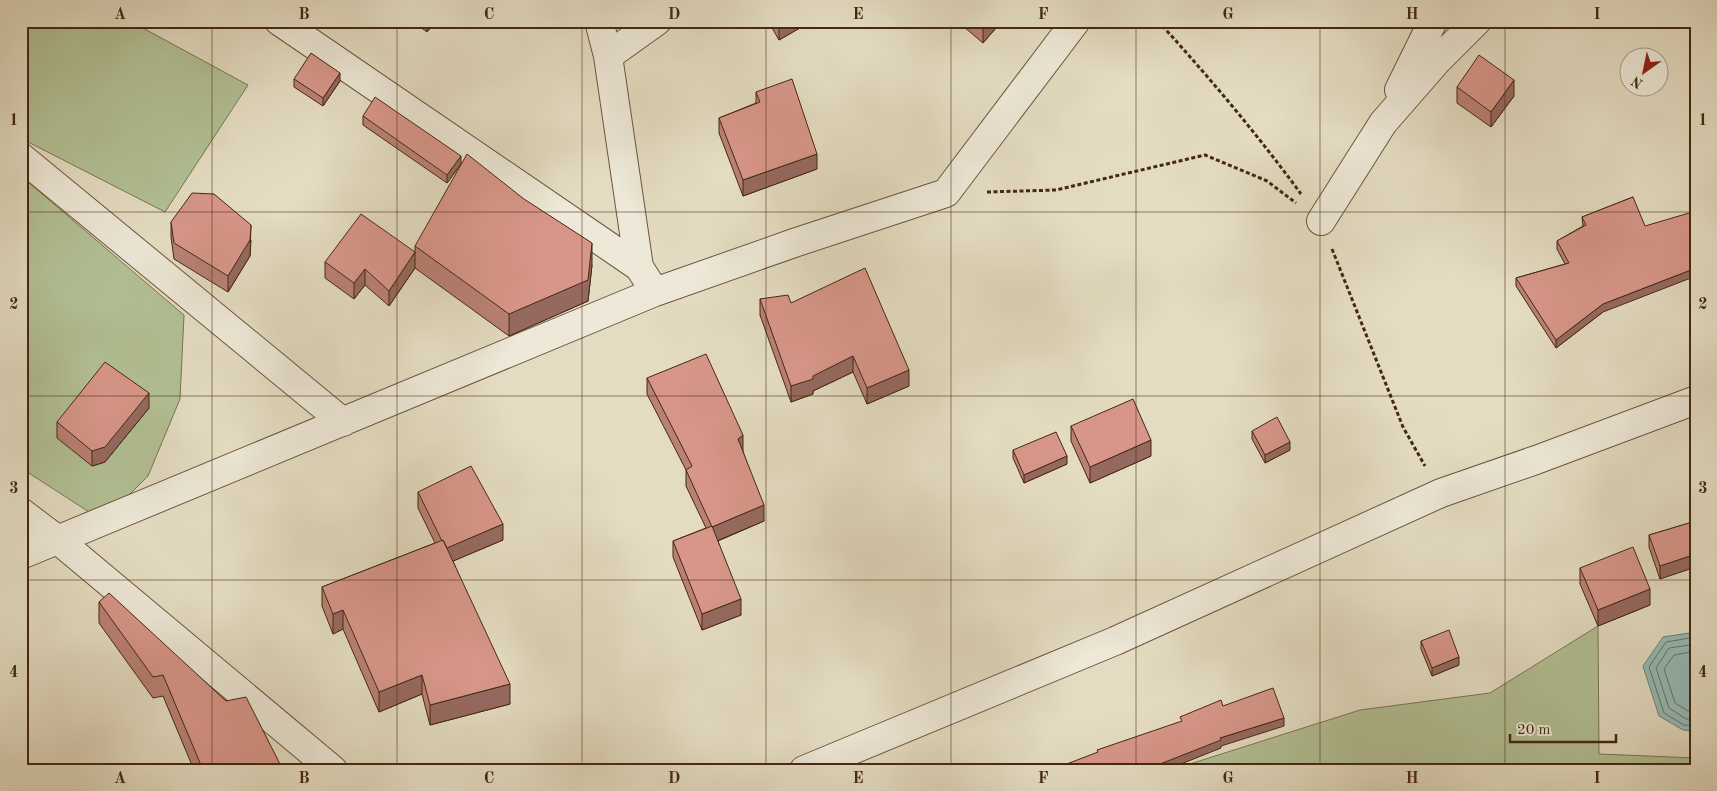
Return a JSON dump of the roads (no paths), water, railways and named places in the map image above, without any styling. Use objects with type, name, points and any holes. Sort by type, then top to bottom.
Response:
[{"type":"street","points":[[279,21],[638,267],[655,292]]},
{"type":"street","points":[[599,21],[608,56],[638,267]]},
{"type":"street","points":[[608,56],[658,21]]},
{"type":"street","points":[[21,555],[655,292],[946,193],[1076,21]]},
{"type":"street","points":[[1321,221],[1383,122],[1433,21]]},
{"type":"street","points":[[1383,122],[1436,62],[1477,21]]},
{"type":"street","points":[[21,157],[343,422]]},
{"type":"street","points":[[804,770],[1115,641],[1441,493],[1536,460],[1696,400]]},
{"type":"street","points":[[21,512],[58,540],[333,770]]},
{"type":"water","points":[[1696,632],[1696,731],[1683,730],[1659,716],[1643,666],[1663,637]]}]
